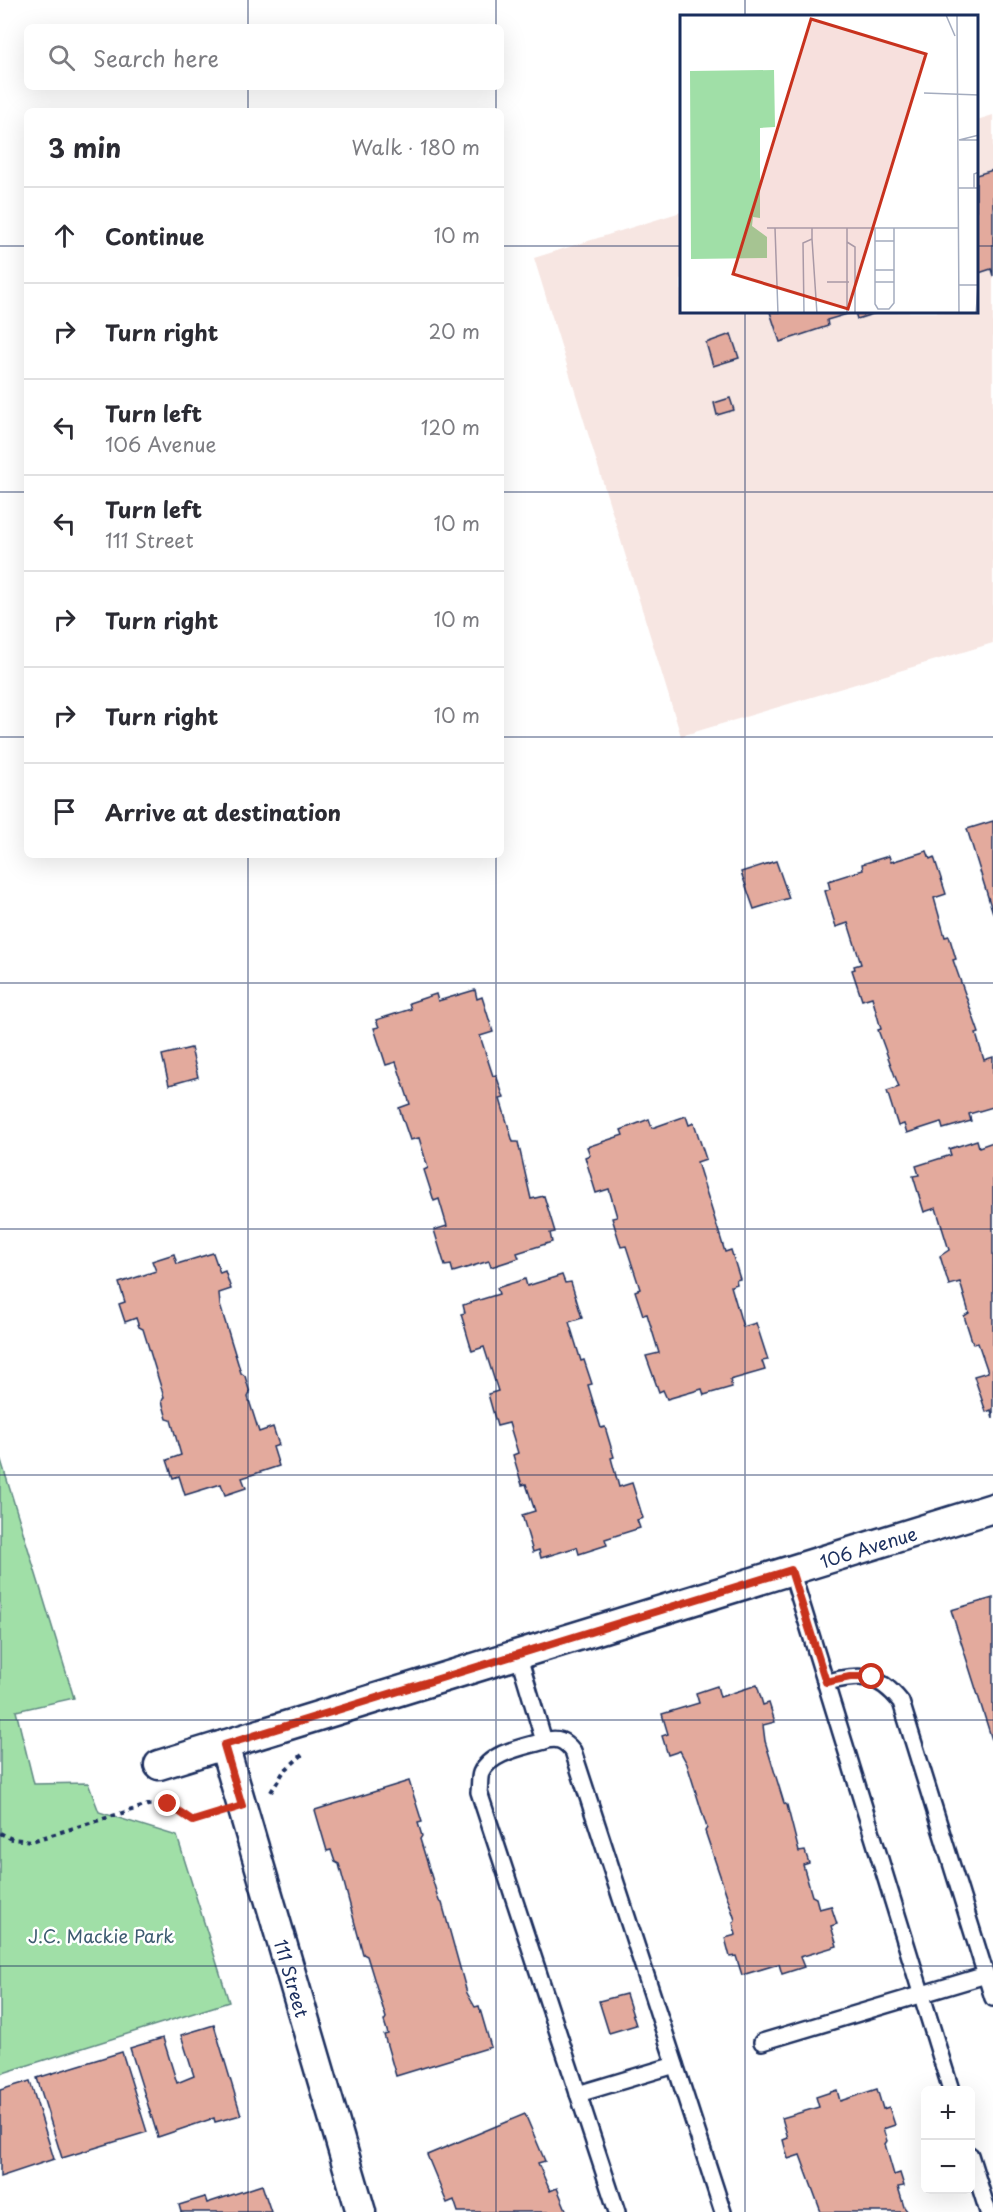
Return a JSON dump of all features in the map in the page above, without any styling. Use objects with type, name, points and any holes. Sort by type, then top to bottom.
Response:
[{"type":"street","name":"106 Avenue","points":[[159,1765],[993,1508]]},
{"type":"street","name":"111 Street","points":[[224,1745],[361,2212]]},
{"type":"lane","points":[[791,1570],[950,2086]]},
{"type":"lane","points":[[518,1654],[544,1741]]},
{"type":"lane","points":[[826,1682],[850,1677],[872,1677],[888,1686],[901,1702],[993,1998]]},
{"type":"lane","points":[[616,2212],[479,1792],[481,1773],[490,1762],[508,1752],[555,1738],[566,1742],[573,1751],[723,2212]]},
{"type":"lane","points":[[762,2042],[986,1975]]},
{"type":"lane","points":[[578,2094],[675,2065]]},
{"type":"lane","points":[[975,2171],[988,2212]]},
{"type":"path","points":[[0,1833],[12,1839],[32,1841],[148,1805],[168,1804],[193,1821],[242,1806]]},
{"type":"shaded area","points":[[993,115],[993,643],[681,736],[534,258],[680,212],[680,314],[978,314],[978,120]]},
{"type":"green space","name":"J.C. Mackie Park","points":[[0,1457],[74,1698],[16,1711],[34,1784],[88,1783],[99,1812],[177,1836],[229,2002],[0,2074]]},
{"type":"building","points":[[993,170],[993,276],[991,269],[978,273],[978,174]]},
{"type":"building","points":[[771,314],[847,314],[827,320],[828,326],[780,342]]},
{"type":"building","points":[[856,314],[873,314],[857,319]]},
{"type":"building","points":[[731,334],[739,358],[713,366],[706,343]]},
{"type":"building","points":[[730,398],[734,410],[717,415],[714,403]]},
{"type":"building","points":[[993,821],[993,913],[967,829]]},
{"type":"building","points":[[927,851],[930,859],[934,857],[946,894],[934,898],[945,937],[949,936],[956,959],[953,960],[979,1033],[976,1034],[984,1060],[993,1057],[993,1107],[969,1114],[971,1121],[943,1129],[941,1122],[907,1133],[904,1124],[898,1126],[887,1091],[899,1087],[878,1030],[881,1029],[872,997],[862,1000],[852,970],[855,969],[854,966],[861,964],[848,923],[836,927],[825,891],[830,889],[828,881],[863,870],[862,864],[889,856],[891,862]]},
{"type":"building","points":[[776,861],[789,898],[754,909],[741,872]]},
{"type":"building","points":[[475,990],[477,999],[482,997],[493,1032],[480,1036],[493,1076],[496,1075],[504,1098],[500,1099],[513,1142],[518,1142],[531,1199],[544,1196],[555,1232],[550,1233],[552,1242],[517,1253],[519,1258],[491,1267],[489,1261],[453,1272],[451,1265],[445,1266],[434,1230],[447,1226],[439,1199],[434,1201],[424,1170],[428,1168],[419,1138],[410,1140],[399,1108],[410,1104],[396,1062],[386,1065],[374,1028],[379,1027],[376,1020],[411,1009],[409,1003],[436,994],[438,1001]]},
{"type":"building","points":[[191,1048],[198,1077],[169,1085],[162,1055]]},
{"type":"building","points":[[686,1116],[689,1125],[694,1123],[706,1159],[697,1162],[725,1252],[731,1250],[740,1279],[736,1280],[737,1284],[731,1286],[743,1327],[756,1323],[768,1360],[762,1361],[765,1370],[730,1380],[732,1387],[704,1395],[702,1389],[667,1399],[663,1390],[659,1392],[646,1356],[659,1353],[647,1314],[643,1315],[635,1291],[640,1289],[626,1246],[621,1247],[612,1218],[617,1217],[609,1189],[596,1193],[585,1157],[590,1155],[587,1147],[623,1135],[621,1130],[649,1119],[652,1128]]},
{"type":"building","points":[[977,1140],[979,1147],[993,1142],[993,1418],[991,1410],[986,1412],[974,1376],[988,1372],[978,1343],[973,1344],[964,1316],[969,1313],[960,1282],[949,1285],[940,1256],[949,1250],[936,1208],[924,1212],[913,1176],[919,1175],[916,1166],[951,1155],[949,1149]]},
{"type":"building","points":[[213,1253],[220,1273],[225,1271],[231,1289],[219,1293],[220,1305],[241,1373],[245,1376],[250,1393],[248,1397],[259,1432],[273,1427],[279,1445],[273,1447],[279,1466],[242,1478],[246,1488],[225,1495],[221,1484],[185,1495],[179,1476],[173,1478],[167,1460],[181,1455],[171,1420],[167,1419],[162,1401],[164,1397],[143,1329],[139,1327],[136,1318],[125,1322],[119,1304],[125,1302],[119,1283],[156,1271],[152,1261],[174,1254],[177,1264]]},
{"type":"building","points":[[562,1275],[565,1283],[571,1282],[582,1318],[569,1322],[581,1361],[584,1360],[592,1384],[588,1385],[601,1428],[605,1427],[614,1457],[611,1458],[619,1487],[632,1483],[643,1518],[637,1520],[640,1528],[605,1539],[607,1545],[579,1554],[577,1547],[541,1558],[539,1550],[533,1552],[522,1515],[535,1511],[526,1484],[522,1485],[513,1455],[518,1453],[509,1423],[497,1426],[488,1394],[498,1391],[484,1347],[472,1351],[461,1314],[465,1313],[463,1305],[499,1294],[497,1288],[525,1279],[527,1286]]},
{"type":"building","points":[[993,1598],[993,1743],[951,1610]]},
{"type":"building","points":[[757,1685],[763,1705],[769,1703],[775,1722],[763,1725],[765,1741],[784,1803],[787,1805],[799,1852],[805,1851],[809,1863],[803,1865],[812,1896],[816,1898],[819,1909],[831,1906],[837,1924],[831,1926],[837,1946],[800,1957],[804,1967],[782,1974],[779,1964],[742,1975],[736,1956],[730,1957],[725,1938],[736,1935],[733,1923],[735,1920],[705,1831],[707,1828],[687,1764],[680,1751],[668,1755],[662,1736],[668,1734],[662,1714],[699,1703],[696,1693],[717,1686],[720,1697]]},
{"type":"building","points":[[409,1781],[422,1822],[418,1823],[422,1836],[420,1839],[439,1901],[442,1903],[467,1993],[475,2007],[479,2006],[491,2047],[396,2076],[384,2035],[388,2034],[384,2021],[386,2018],[367,1956],[363,1954],[339,1864],[335,1862],[331,1850],[327,1851],[315,1810]]},
{"type":"building","points":[[626,1994],[636,2025],[609,2033],[599,2001]]},
{"type":"building","points":[[214,2025],[241,2115],[215,2122],[214,2118],[158,2137],[130,2048],[163,2038],[177,2083],[194,2076],[181,2035]]},
{"type":"building","points":[[122,2052],[147,2132],[62,2158],[37,2078]]},
{"type":"building","points":[[30,2081],[54,2159],[0,2177],[0,2090]]},
{"type":"building","points":[[877,2089],[883,2109],[889,2107],[895,2125],[883,2129],[887,2141],[885,2144],[894,2175],[900,2173],[904,2186],[898,2187],[904,2207],[908,2212],[821,2212],[800,2155],[788,2159],[783,2140],[788,2138],[782,2118],[819,2107],[816,2097],[837,2090],[840,2101]]},
{"type":"building","points":[[525,2114],[545,2161],[538,2163],[550,2191],[557,2188],[567,2212],[458,2212],[454,2200],[447,2203],[427,2155]]},
{"type":"building","points":[[262,2185],[271,2212],[181,2212],[179,2205],[205,2197],[207,2203]]},
{"type":"route","points":[[168,1804],[193,1821],[242,1806],[224,1745],[791,1570],[826,1682],[850,1677],[872,1677]]}]
